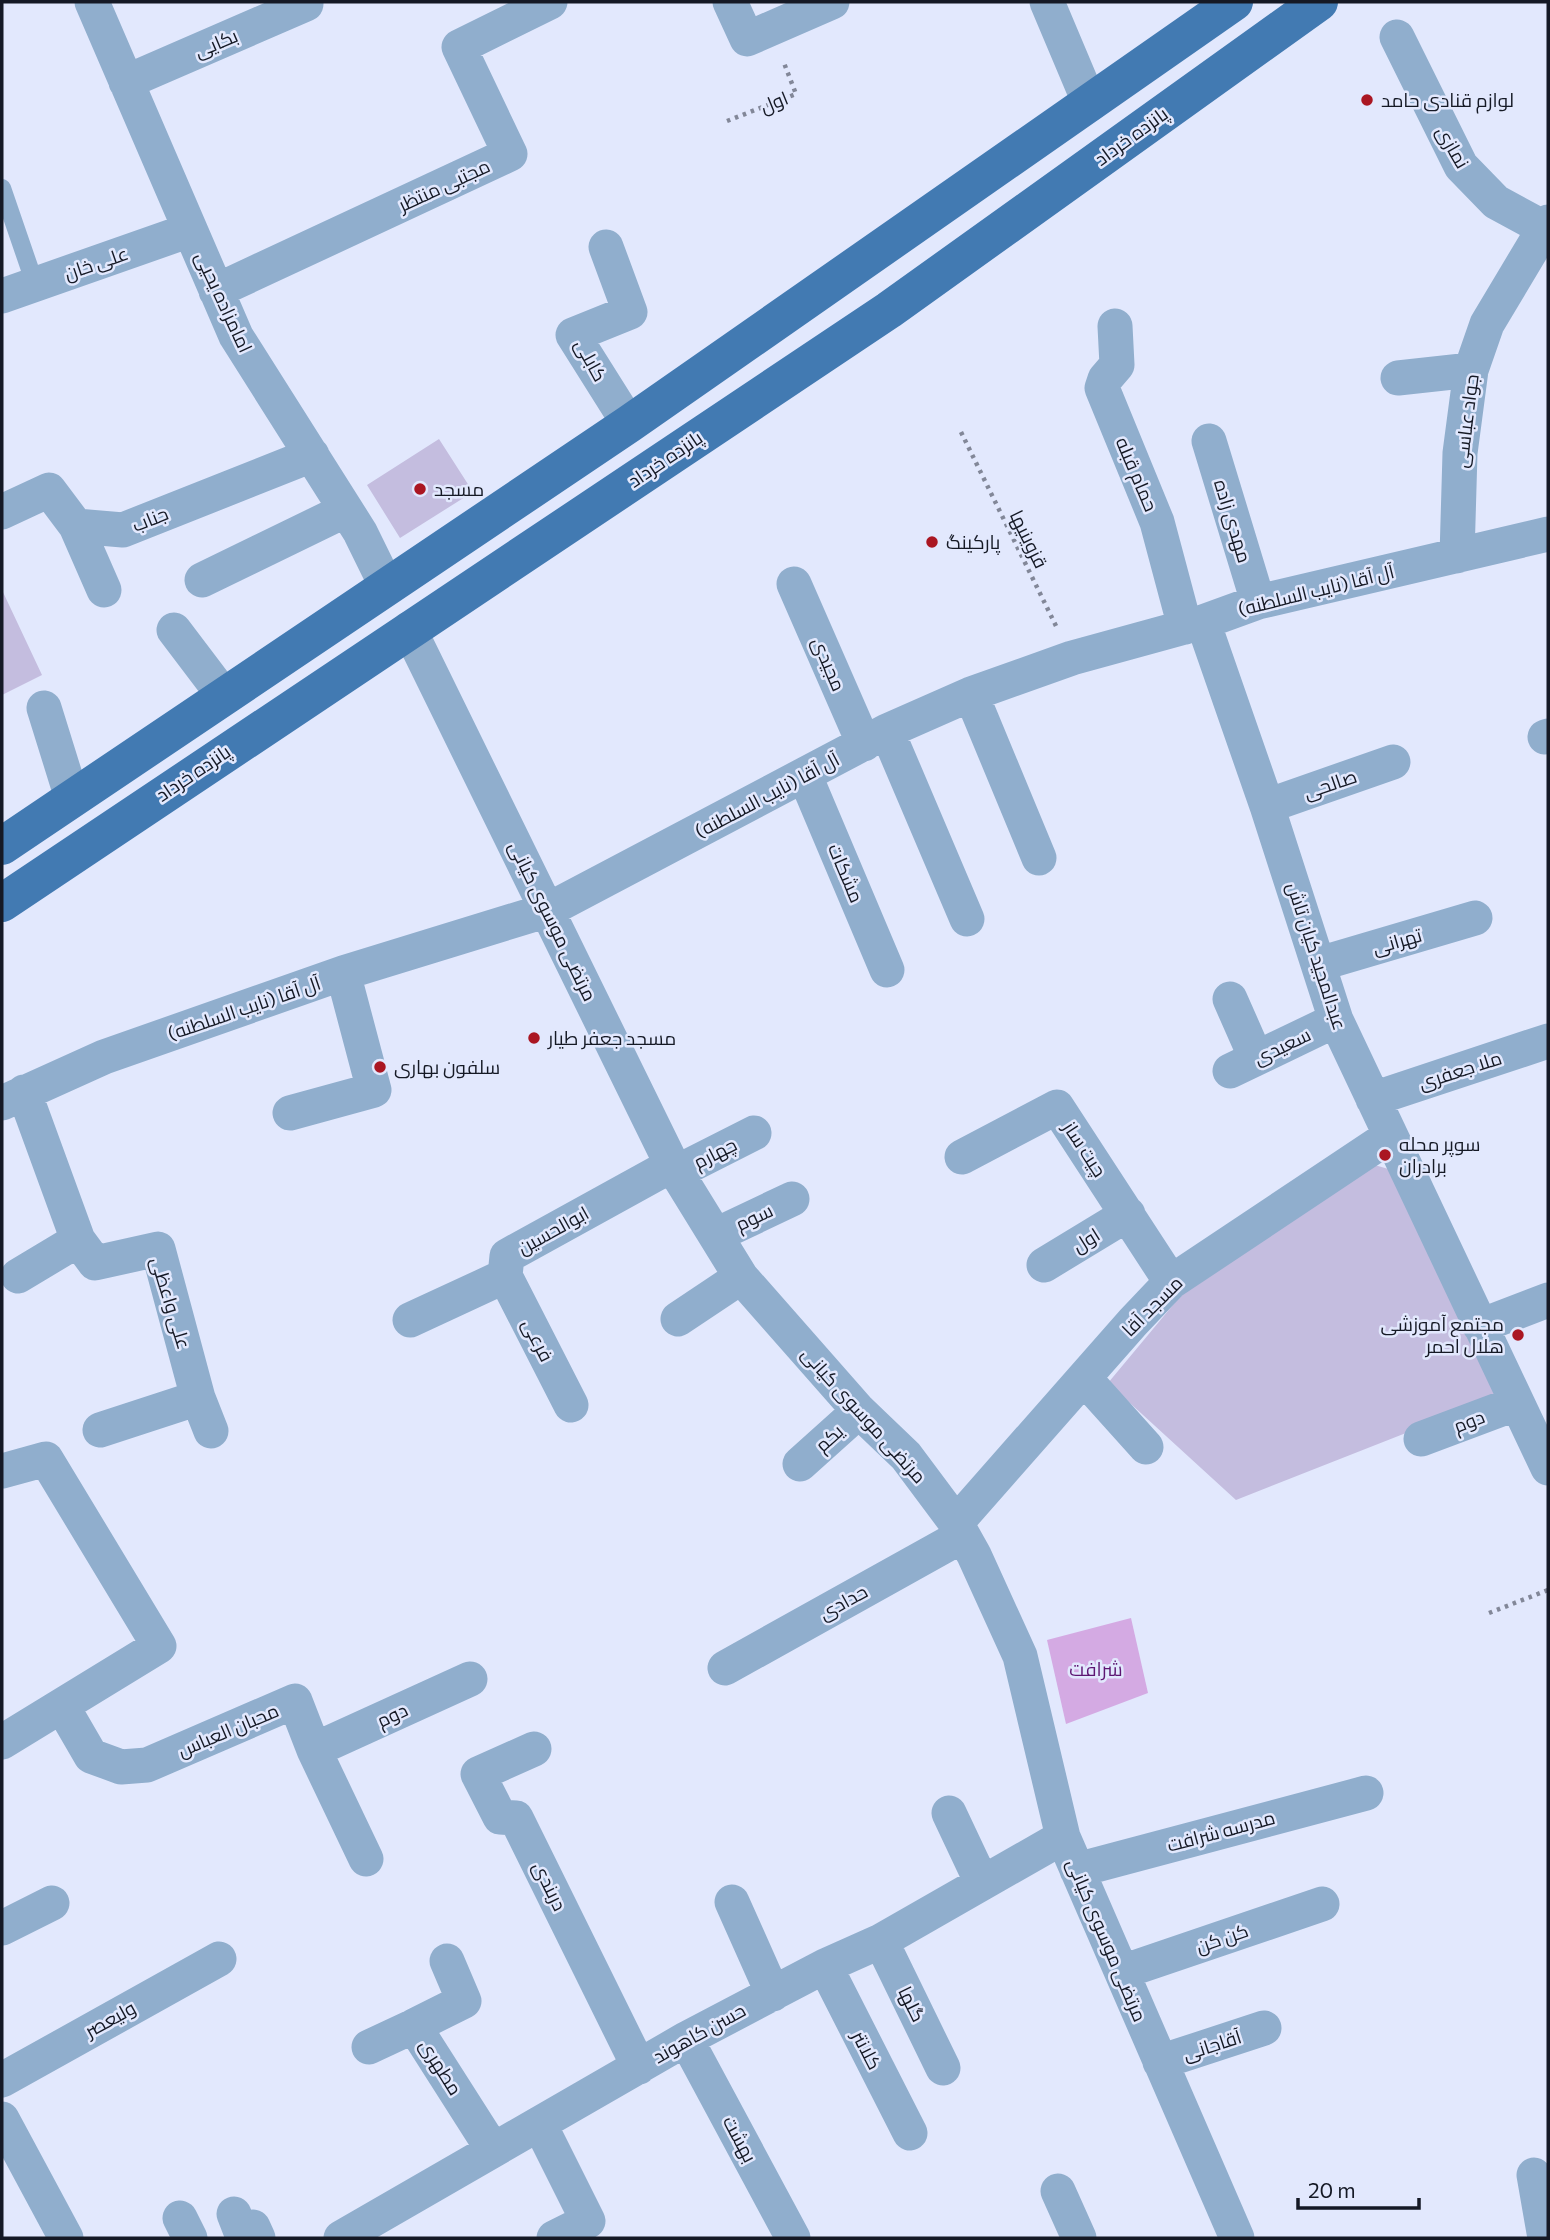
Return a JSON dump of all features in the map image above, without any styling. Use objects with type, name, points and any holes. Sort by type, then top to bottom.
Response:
[{"type":"main road","points":[[2,846],[629,424],[1234,2]]},
{"type":"main road","name":"پانزده خرداد","points":[[2,903],[889,310],[1319,2]]},
{"type":"main road","points":[[906,232],[939,274]]},
{"type":"street","name":"امامزاده یحیی","points":[[92,2],[236,337],[346,510],[387,587]]},
{"type":"street","points":[[730,2],[747,40],[832,2]]},
{"type":"street","points":[[1047,2],[1090,104]]},
{"type":"street","name":"بکایی","points":[[126,82],[306,4]]},
{"type":"street","name":"مجتبی منتظر","points":[[216,291],[510,154],[459,47],[537,5]]},
{"type":"street","name":"نمازی","points":[[1397,37],[1461,166],[1496,202],[1547,225]]},
{"type":"street","name":"جواد عباسی","points":[[1457,556],[1460,453],[1471,370],[1486,324],[1547,225]]},
{"type":"street","name":"علی خان","points":[[2,296],[190,230]]},
{"type":"street","name":"کابلی","points":[[606,247],[630,312],[573,335],[629,424]]},
{"type":"street","name":"حمام قبله","points":[[1115,326],[1117,365],[1105,379],[1102,388],[1157,522],[1194,624]]},
{"type":"street","points":[[1398,377],[1471,370]]},
{"type":"street","name":"مهدی زاده","points":[[1209,440],[1258,602]]},
{"type":"street","name":"جناب","points":[[76,526],[123,530],[312,455]]},
{"type":"street","points":[[2,512],[50,489],[76,526],[104,590]]},
{"type":"street","points":[[202,580],[346,510]]},
{"type":"street","name":"آل آقا (نایب السلطنه)","points":[[13,1097],[104,1057],[343,973],[548,910],[876,738],[971,694],[1072,658],[1194,624],[1258,602],[1457,556],[1545,545]]},
{"type":"street","name":"مجیدی","points":[[794,584],[876,738],[967,919]]},
{"type":"street","name":"عبدالمجید کیان تاش","points":[[1194,624],[1267,806],[1336,1020],[1548,1468]]},
{"type":"street","name":"مرتضی موسوی کیانی","points":[[409,629],[674,1169],[741,1277],[859,1411],[906,1456],[974,1555],[1020,1656],[1063,1837],[1160,2062],[1225,2235]]},
{"type":"street","points":[[174,630],[224,696]]},
{"type":"street","points":[[971,694],[1039,858]]},
{"type":"street","points":[[44,708],[72,798]]},
{"type":"street","name":"صالحی","points":[[1267,806],[1393,762]]},
{"type":"street","name":"مشکات","points":[[805,776],[887,970]]},
{"type":"street","name":"تهرانی","points":[[1319,964],[1475,918]]},
{"type":"street","points":[[290,1113],[374,1090],[343,973]]},
{"type":"street","name":"سعیدی","points":[[1230,999],[1243,1065],[1336,1020]]},
{"type":"street","name":"ملا جعفری","points":[[1373,1099],[1548,1041]]},
{"type":"street","name":"علی واعظی","points":[[13,1097],[78,1240],[95,1263],[158,1250],[198,1398],[211,1432]]},
{"type":"street","name":"چیت ساز","points":[[962,1157],[1057,1107],[1171,1282]]},
{"type":"street","name":"چهارم","points":[[674,1169],[754,1133]]},
{"type":"street","name":"مسجد آقا","points":[[959,1530],[1084,1378],[1171,1282],[1390,1136]]},
{"type":"street","name":"ابوالحسین","points":[[410,1320],[505,1276],[507,1256],[674,1169]]},
{"type":"street","name":"سوم","points":[[716,1235],[792,1199]]},
{"type":"street","name":"اول","points":[[1044,1265],[1128,1214]]},
{"type":"street","points":[[18,1276],[78,1240]]},
{"type":"street","name":"فرعی","points":[[505,1276],[571,1405]]},
{"type":"street","points":[[678,1319],[741,1277]]},
{"type":"street","points":[[1480,1326],[1548,1300]]},
{"type":"street","points":[[1084,1378],[1146,1447]]},
{"type":"street","points":[[100,1430],[198,1398]]},
{"type":"street","name":"دوم","points":[[1421,1439],[1517,1403]]},
{"type":"street","name":"یکم","points":[[800,1464],[859,1411]]},
{"type":"street","points":[[2,1471],[46,1458],[159,1646],[2,1742]]},
{"type":"street","name":"حدادی","points":[[725,1668],[959,1530]]},
{"type":"street","name":"دوم","points":[[314,1751],[470,1679]]},
{"type":"street","name":"محبان العباس","points":[[62,1706],[91,1756],[121,1767],[147,1765],[295,1701],[314,1751],[366,1859]]},
{"type":"street","name":"دربندی","points":[[534,1749],[478,1774],[500,1817],[516,1818],[639,2067]]},
{"type":"street","name":"مدرسه شرافت","points":[[1077,1870],[1366,1793]]},
{"type":"street","points":[[949,1813],[982,1883]]},
{"type":"street","name":"حسن کاهوند","points":[[341,2238],[686,2039],[825,1966],[881,1941],[1063,1837]]},
{"type":"street","points":[[732,1902],[773,1994]]},
{"type":"street","points":[[2,1928],[52,1903]]},
{"type":"street","name":"کن کن","points":[[1122,1972],[1322,1904]]},
{"type":"street","name":"گلها","points":[[881,1941],[943,2068]]},
{"type":"street","name":"ولیعصر","points":[[2,2080],[219,1959]]},
{"type":"street","points":[[414,2026],[464,2001],[447,1961]]},
{"type":"street","name":"کلانتر","points":[[825,1966],[910,2133]]},
{"type":"street","name":"مطهری","points":[[369,2047],[414,2026],[493,2150]]},
{"type":"street","name":"آقاجانی","points":[[1160,2062],[1264,2028]]},
{"type":"street","name":"بهشت","points":[[686,2039],[793,2238]]},
{"type":"street","points":[[2,2119],[66,2238]]},
{"type":"street","points":[[540,2125],[587,2221],[556,2238]]},
{"type":"street","points":[[1534,2175],[1545,2238]]},
{"type":"street","points":[[1058,2191],[1079,2238]]},
{"type":"street","points":[[234,2214],[241,2232],[253,2227],[258,2238]]},
{"type":"lane","points":[[2,188],[35,284]]},
{"type":"path","name":"اول","points":[[727,121],[796,94],[770,30]]},
{"type":"path","name":"قزوینیها","points":[[961,432],[1072,658]]},
{"type":"path","points":[[1489,1613],[1548,1590]]},
{"type":"green space","name":"شرافت","points":[[1131,1618],[1148,1693],[1066,1724],[1047,1640]]},
{"type":"building","name":"مسجد","points":[[439,439],[473,492],[400,538],[367,485]]},
{"type":"building","points":[[2,590],[42,675],[2,695]]},
{"type":"building","points":[[1364,1162],[1392,1170],[1500,1396],[1236,1500],[1108,1383],[1183,1293]]},
{"type":"place","name":"لوازم قنادی حامد","points":[[1367,100]]},
{"type":"place","name":"مسجد","points":[[420,489]]},
{"type":"place","name":"پارکینگ","points":[[932,542]]},
{"type":"place","name":"مسجد جعفر طیار","points":[[534,1038]]},
{"type":"place","name":"سلفون بهاری","points":[[380,1067]]},
{"type":"place","name":"سوپر محله برادران","points":[[1385,1155]]},
{"type":"place","name":"مجتمع آموزشی هلال احمر","points":[[1518,1335]]}]
